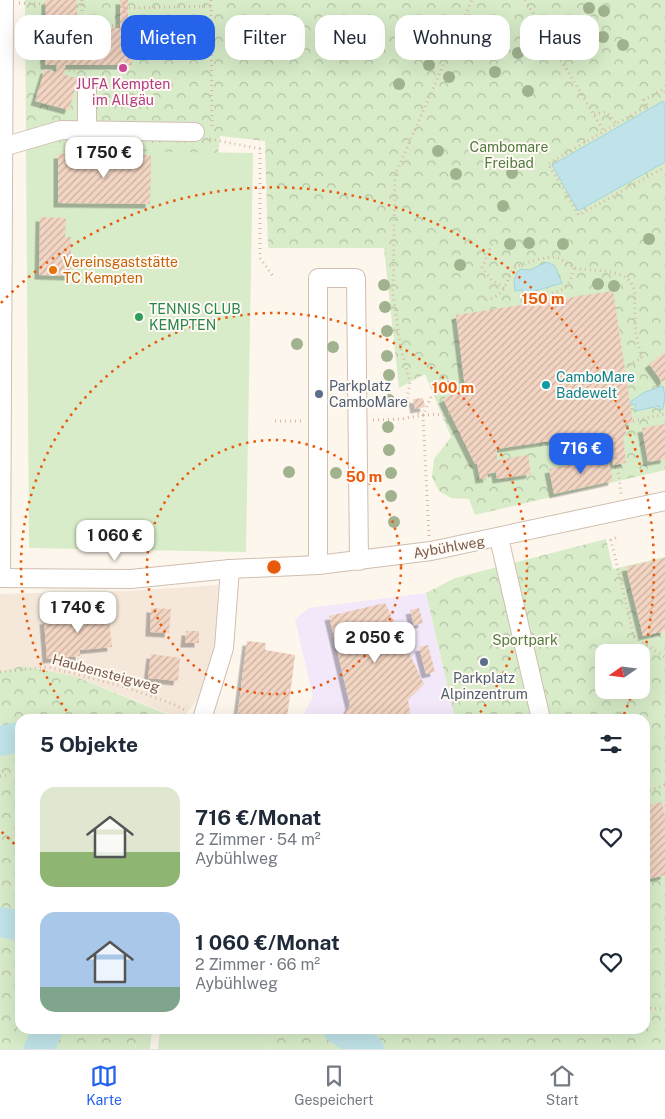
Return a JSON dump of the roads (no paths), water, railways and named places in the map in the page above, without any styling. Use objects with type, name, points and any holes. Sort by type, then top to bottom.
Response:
[{"type":"street","points":[[0,578],[4,147],[2,32],[4,1]]},
{"type":"street","points":[[87,87],[87,131]]},
{"type":"street","points":[[4,147],[61,130],[195,132]]},
{"type":"street","points":[[318,565],[318,278],[356,278],[359,560]]},
{"type":"street","name":"Aybühlweg","points":[[0,578],[131,579],[230,569],[318,565],[431,551],[665,501]]},
{"type":"street","points":[[499,538],[540,714]]},
{"type":"street","points":[[204,714],[224,648],[230,569]]},
{"type":"water","points":[[663,101],[665,105],[665,162],[578,211],[552,165]]},
{"type":"water","points":[[547,262],[555,266],[562,283],[528,293],[526,301],[521,302],[523,290],[515,291],[514,280],[517,272],[521,269],[530,270]]},
{"type":"water","points":[[663,386],[665,397],[663,409],[660,410],[659,406],[636,411],[635,404],[631,405],[630,402],[645,392]]},
{"type":"waterway","points":[[0,741],[15,738]]},
{"type":"waterway","points":[[0,922],[15,925]]},
{"type":"waterway","points":[[39,1049],[46,1034]]},
{"type":"waterway","points":[[346,1034],[369,1049]]},
{"type":"place","name":"JUFA Kempten im Allgäu","points":[[123,68]]},
{"type":"place","name":"Vereinsgaststätte TC Kempten","points":[[53,270]]},
{"type":"place","name":"TENNIS CLUB KEMPTEN","points":[[139,317]]},
{"type":"place","name":"CamboMare Badewelt","points":[[546,385]]},
{"type":"place","name":"Parkplatz CamboMare","points":[[319,394]]},
{"type":"place","name":"Parkplatz Alpinzentrum","points":[[484,662]]},
{"type":"park label","name":"Cambomare Freibad","points":[[509,156]]},
{"type":"park label","name":"Sportpark","points":[[525,640]]}]
